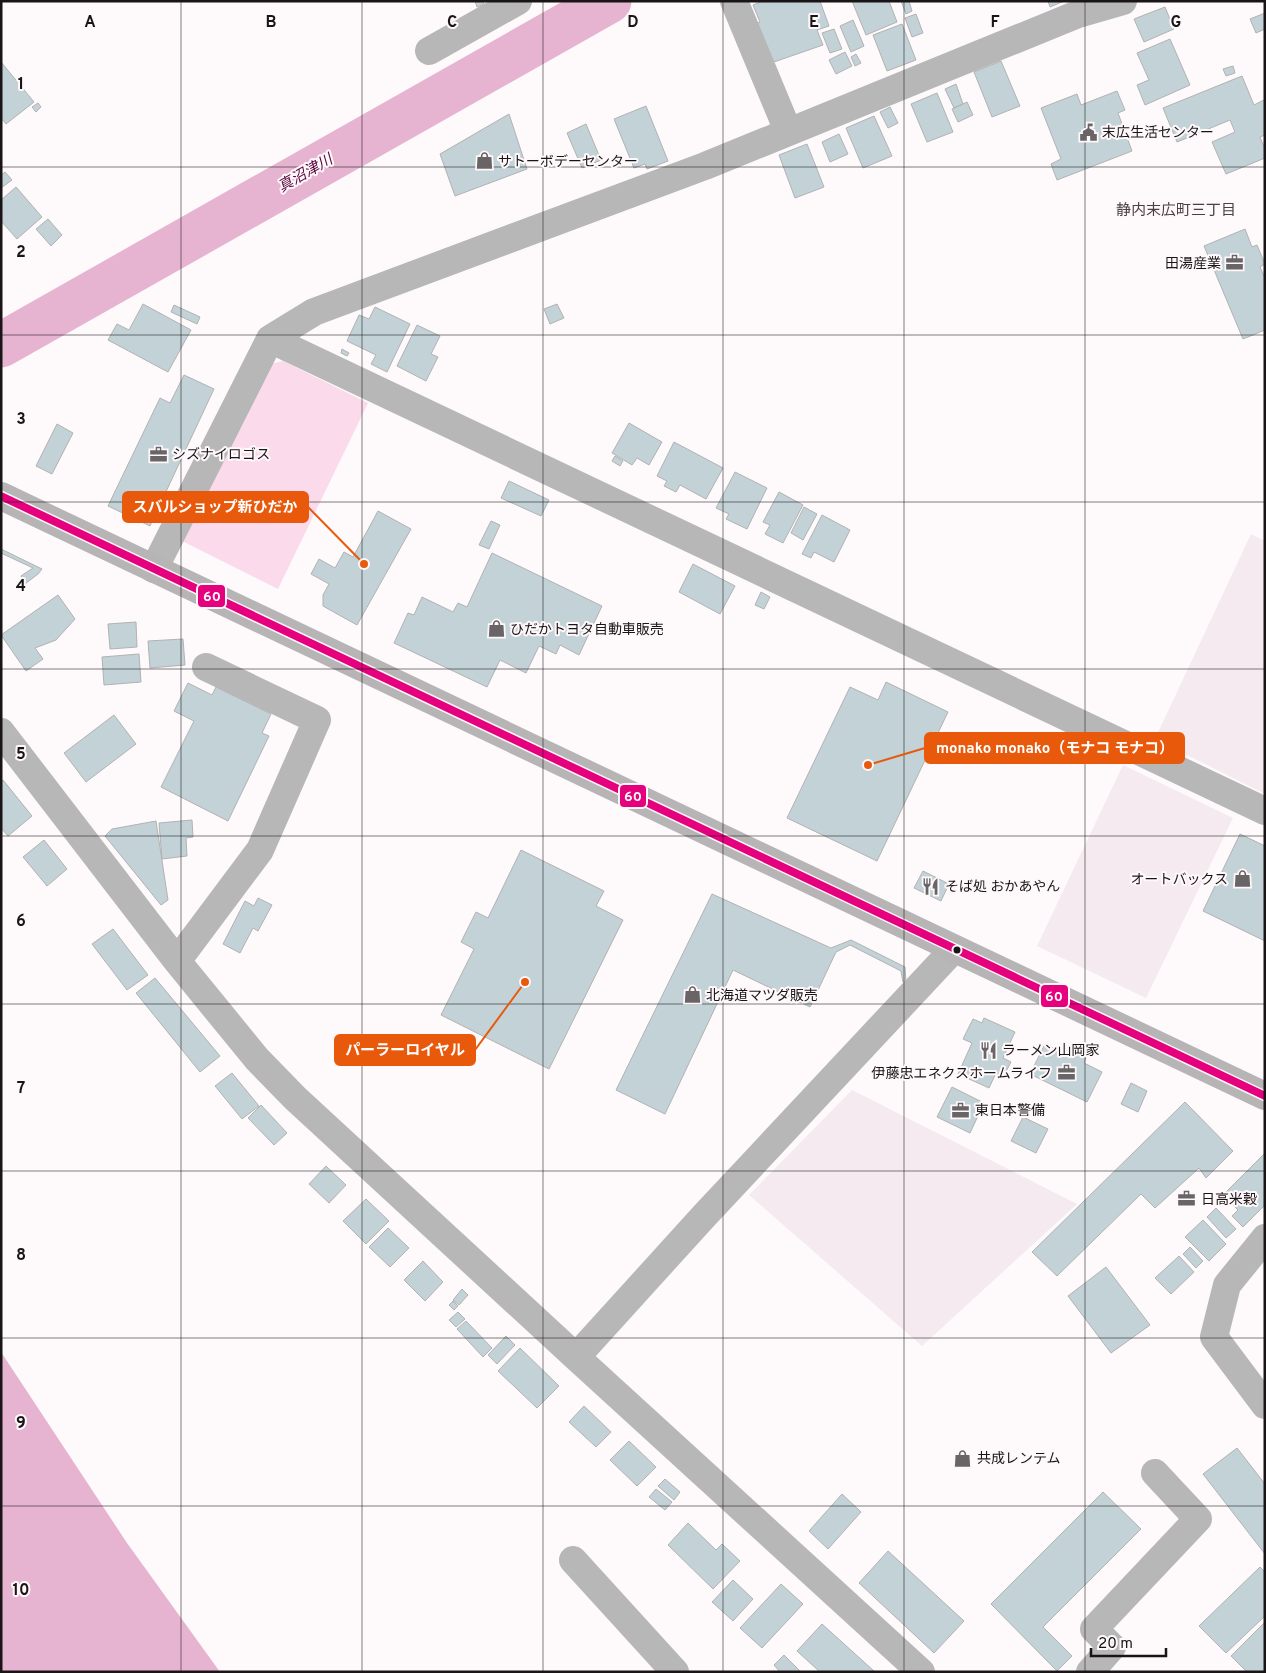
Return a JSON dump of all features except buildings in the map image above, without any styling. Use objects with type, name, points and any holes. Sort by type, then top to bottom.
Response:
[{"type":"highway","points":[[1,496],[1265,1096]]},
{"type":"street","points":[[429,51],[518,1]]},
{"type":"street","points":[[734,1],[788,131]]},
{"type":"street","points":[[154,569],[270,339],[314,312],[705,166],[1078,14],[1123,1]]},
{"type":"street","points":[[270,339],[1265,811]]},
{"type":"street","points":[[177,961],[260,850],[317,720],[206,667]]},
{"type":"street","points":[[1,732],[177,961],[257,1060],[576,1357],[921,1672]]},
{"type":"street","points":[[576,1357],[704,1216],[954,948]]},
{"type":"street","points":[[1265,1238],[1228,1285],[1214,1337],[1265,1405]]},
{"type":"street","points":[[1090,1672],[1112,1648],[1094,1629],[1198,1519],[1155,1473]]},
{"type":"street","points":[[573,1560],[676,1672]]},
{"type":"shaded area","points":[[283,361],[368,403],[278,589],[180,540],[267,365]]},
{"type":"shaded area","points":[[1251,534],[1265,541],[1265,794],[1155,739]]},
{"type":"shaded area","points":[[1123,765],[1233,818],[1146,998],[1037,946]]},
{"type":"shaded area","points":[[852,1090],[1077,1204],[922,1346],[749,1195]]},
{"type":"shaded area","points":[[1,1352],[127,1543],[220,1672],[1,1672]]},
{"type":"waterway","name":"真沼津川","points":[[1,345],[609,1]]},
{"type":"transit line","name":"60","points":[[1,496],[1265,1096]]},
{"type":"place","name":"末広生活センター","points":[[1088,132]]},
{"type":"place","name":"サトーボデーセンター","points":[[484,161]]},
{"type":"place","name":"田湯産業","points":[[1235,263]]},
{"type":"place","name":"シズナイロゴス","points":[[158,454]]},
{"type":"place","name":"スバルショップ新ひだか","points":[[364,564]]},
{"type":"place","name":"ひだかトヨタ自動車販売","points":[[496,629]]},
{"type":"place","name":"monako monako（モナコ モナコ）","points":[[868,765]]},
{"type":"place","name":"オートバックス","points":[[1242,879]]},
{"type":"place","name":"そば処 おかあやん","points":[[931,886]]},
{"type":"place","name":"パーラーロイヤル","points":[[525,982]]},
{"type":"place","name":"北海道マツダ販売","points":[[692,995]]},
{"type":"place","name":"ラーメン山岡家","points":[[988,1050]]},
{"type":"place","name":"伊藤忠エネクスホームライフ","points":[[1066,1073]]},
{"type":"place","name":"東日本警備","points":[[961,1110]]},
{"type":"place","name":"日高米穀","points":[[1187,1199]]},
{"type":"place","name":"共成レンテム","points":[[963,1458]]},
{"type":"district","name":"静内末広町三丁目","points":[[1176,210]]}]
